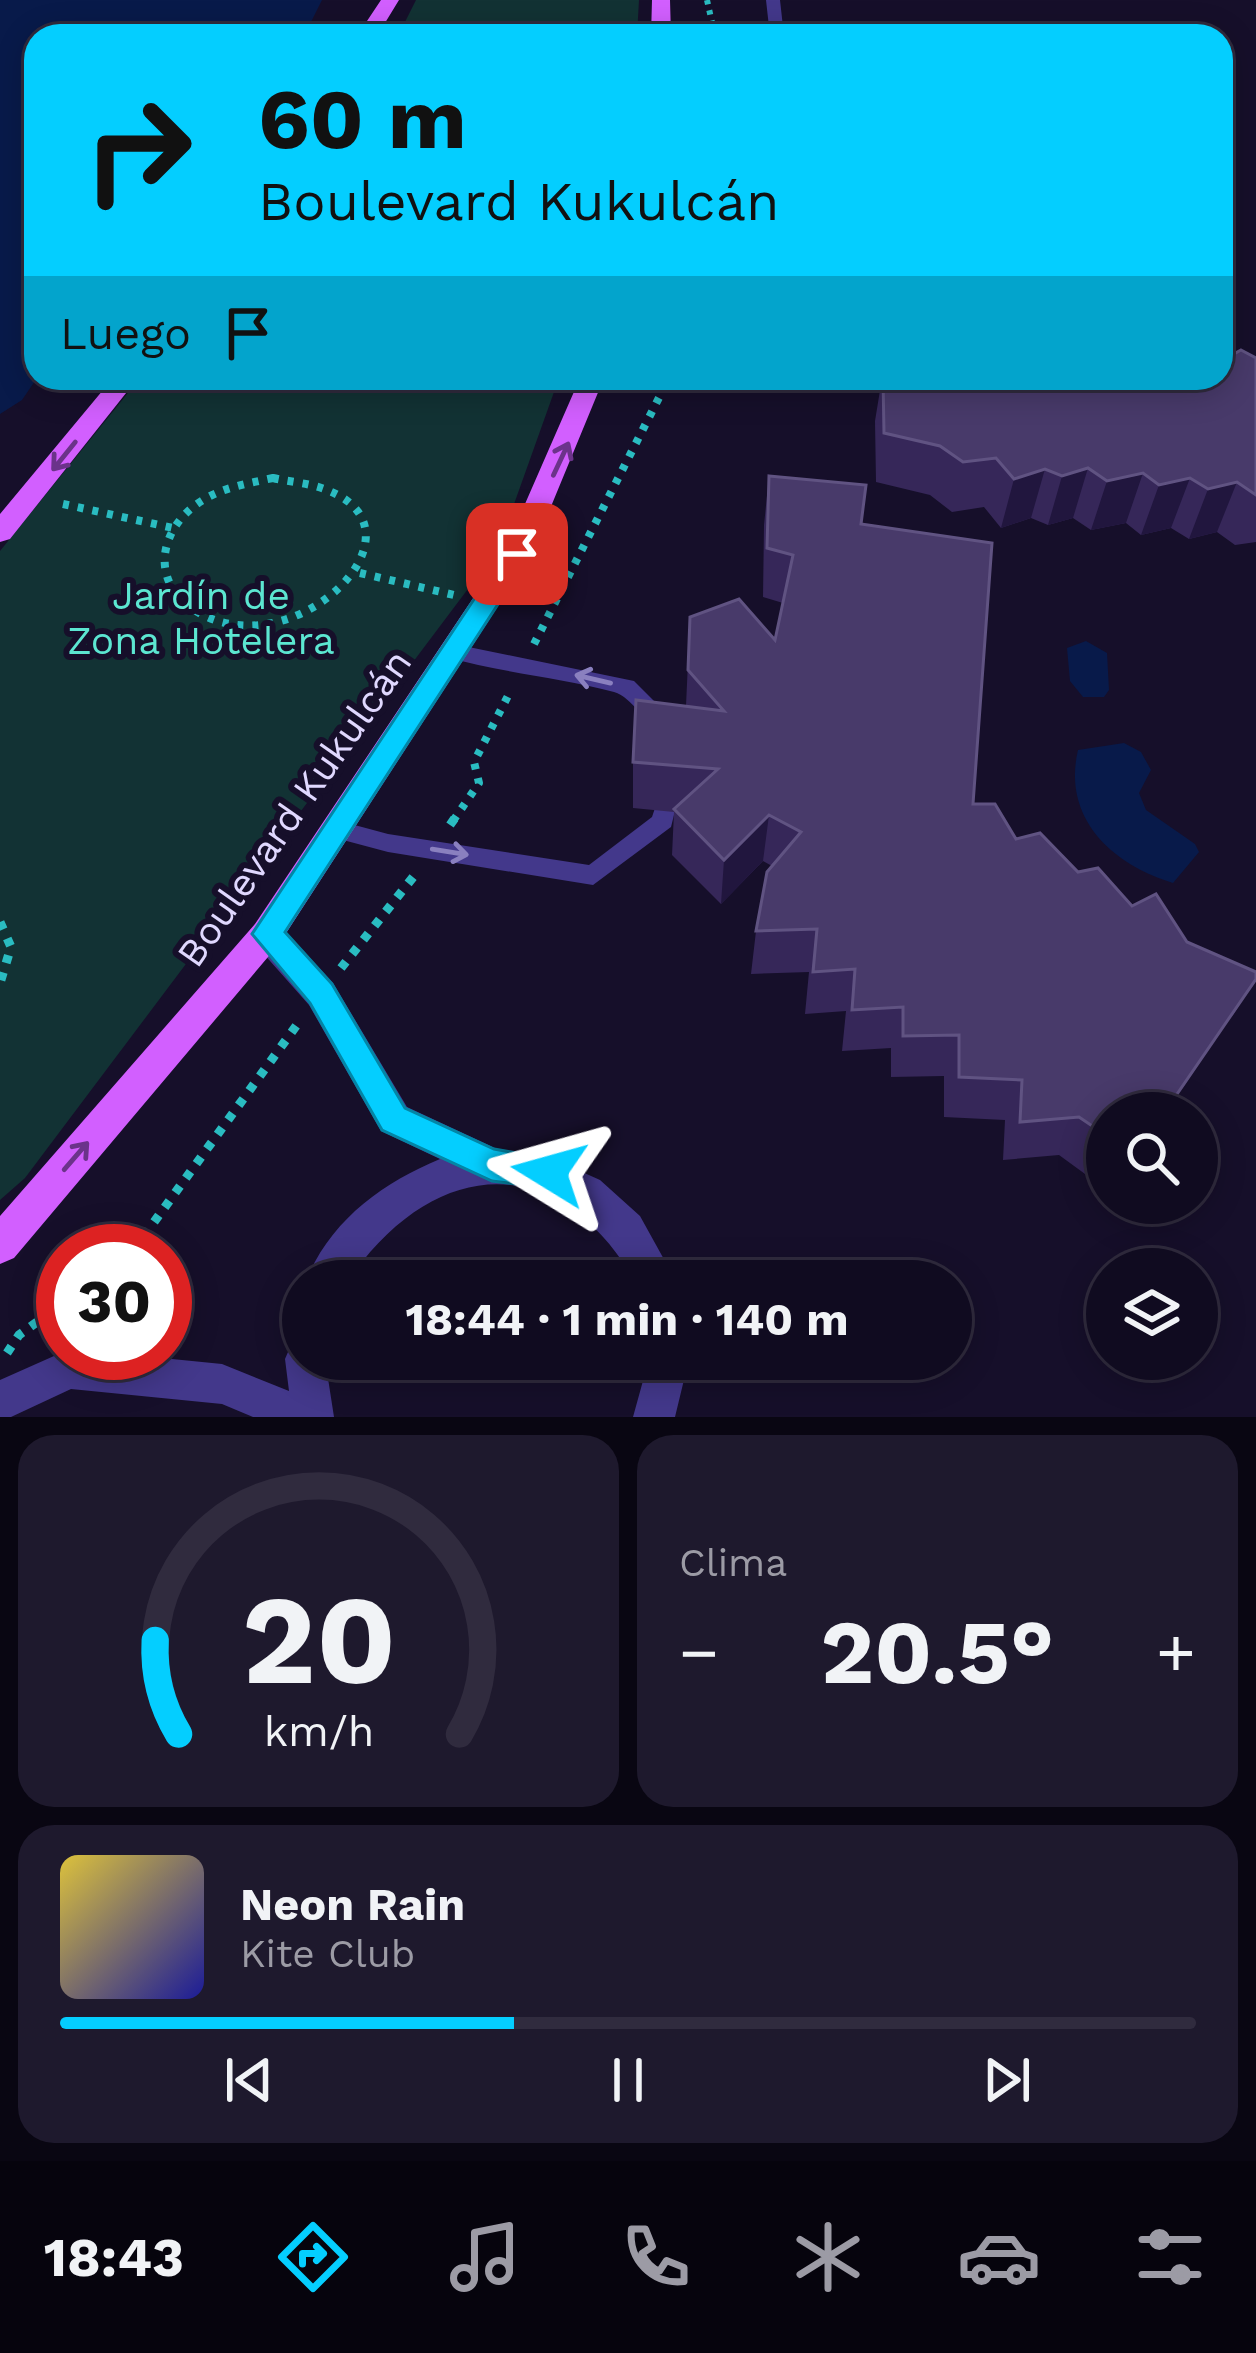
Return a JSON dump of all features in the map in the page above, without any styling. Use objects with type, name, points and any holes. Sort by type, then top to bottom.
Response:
[{"type":"main road","points":[[0,532],[116,390]]},
{"type":"main road","name":"Boulevard Kukulcán","points":[[0,1245],[267,934],[517,554],[587,390]]},
{"type":"street","points":[[267,934],[321,994],[394,1119],[492,1165]]},
{"type":"street","points":[[336,1260],[344,1245],[387,1202],[437,1175],[492,1165],[549,1172],[600,1198],[640,1241],[648,1260]]},
{"type":"street","points":[[0,1401],[70,1369],[222,1384],[303,1417]]},
{"type":"street","points":[[308,1380],[313,1417]]},
{"type":"street","points":[[654,1417],[664,1380]]},
{"type":"lane","points":[[454,652],[627,687],[668,727],[668,739]]},
{"type":"lane","points":[[336,829],[388,843],[593,875],[663,821],[664,811]]},
{"type":"path","points":[[273,478],[311,481],[342,494],[363,516],[370,544],[360,573],[335,599],[299,618],[258,626],[217,622],[185,608],[166,584],[161,556],[173,528],[198,503],[233,486],[273,478]]},
{"type":"path","points":[[31,496],[173,528]]},
{"type":"path","points":[[360,573],[485,602]]},
{"type":"path","points":[[0,922],[10,947],[0,983]]},
{"type":"path","points":[[0,1364],[19,1335],[36,1323]]},
{"type":"green space","points":[[416,0],[639,0],[638,24],[404,24]]},
{"type":"green space","name":"Jardín de Zona Hotelera","points":[[130,390],[555,390],[498,549],[25,1178],[0,1200],[0,551]]},
{"type":"water","points":[[0,0],[322,0],[310,24],[24,24],[24,390],[29,390],[0,414]]},
{"type":"water","points":[[1086,641],[1107,653],[1109,690],[1104,697],[1083,697],[1070,681],[1067,648]]},
{"type":"water","points":[[1124,743],[1141,752],[1151,770],[1139,793],[1146,810],[1195,844],[1199,852],[1173,883],[1150,875],[1111,850],[1096,835],[1077,797],[1078,750]]},
{"type":"building","points":[[1241,350],[1256,358],[1256,495],[1237,482],[1208,489],[1190,478],[1159,485],[1143,473],[1107,481],[1088,468],[1062,476],[1045,469],[1014,479],[996,458],[963,462],[940,446],[884,433],[883,390],[1233,390],[1233,354]]},
{"type":"building","points":[[769,476],[866,485],[861,524],[992,543],[973,804],[995,804],[1016,839],[1040,833],[1078,872],[1098,868],[1132,906],[1156,894],[1187,942],[1256,972],[1256,979],[1178,1092],[1086,1092],[1086,1122],[1079,1117],[1020,1122],[1022,1080],[959,1077],[959,1035],[903,1036],[903,1007],[852,1010],[855,969],[813,972],[817,929],[756,931],[767,872],[801,832],[769,815],[724,860],[674,809],[718,769],[633,762],[636,700],[724,711],[688,670],[690,617],[739,599],[775,640],[793,555],[767,548]]},
{"type":"route","points":[[517,554],[267,934],[321,994],[394,1119],[492,1165],[549,1172]]}]
